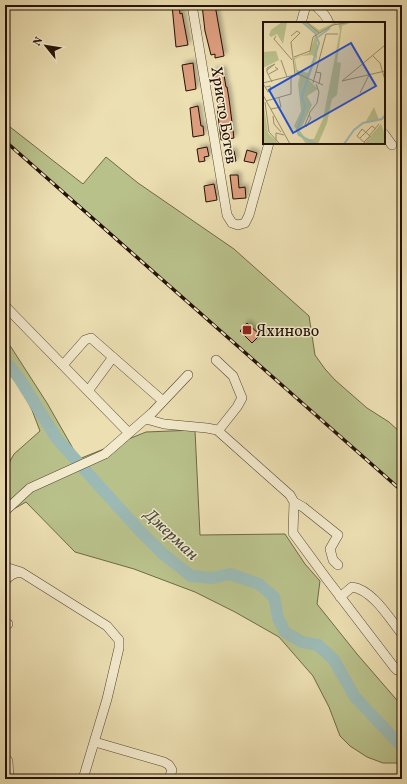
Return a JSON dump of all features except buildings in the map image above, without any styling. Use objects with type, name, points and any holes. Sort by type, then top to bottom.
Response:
[{"type":"street","name":"Христо Ботев","points":[[192,5],[227,215],[232,223],[238,225],[245,223],[249,215],[269,144]]},
{"type":"street","points":[[301,22],[306,5]]},
{"type":"street","points":[[314,5],[323,13],[328,22]]},
{"type":"street","points":[[385,135],[392,145]]},
{"type":"street","points":[[5,306],[129,433]]},
{"type":"street","points":[[63,365],[88,338],[91,338],[163,402]]},
{"type":"street","points":[[88,391],[113,357]]},
{"type":"street","points":[[216,360],[233,376],[242,398],[237,407],[218,431]]},
{"type":"street","points":[[5,512],[30,488],[105,454],[146,419],[188,375]]},
{"type":"street","points":[[146,419],[164,424],[207,428],[218,431],[290,495],[294,502],[303,507],[338,535],[330,549],[333,560],[338,565]]},
{"type":"street","points":[[294,502],[293,533],[394,667],[397,670],[402,671]]},
{"type":"street","points":[[5,567],[21,572],[107,626],[119,640],[119,648],[107,699],[83,779]]},
{"type":"street","points":[[5,581],[10,575],[21,572]]},
{"type":"street","points":[[340,597],[352,587],[363,590],[370,595],[402,634]]},
{"type":"street","points":[[94,742],[164,762],[169,765],[172,770],[168,779]]},
{"type":"street","points":[[5,758],[8,761],[9,779]]},
{"type":"green space","points":[[5,123],[83,184],[106,157],[138,183],[234,249],[309,316],[315,355],[325,369],[335,380],[367,408],[389,422],[402,434],[402,491],[5,142]]},
{"type":"green space","points":[[5,341],[11,347],[47,403],[79,459],[146,432],[195,430],[200,535],[285,534],[305,564],[320,581],[317,604],[357,654],[402,706],[402,763],[383,763],[367,757],[350,746],[340,736],[329,707],[313,676],[279,637],[235,612],[195,592],[134,569],[75,552],[26,502],[5,514],[5,470],[14,454],[40,431],[32,410],[13,375],[5,365]]},
{"type":"waterway","name":"Джерман","points":[[5,361],[19,378],[57,439],[140,531],[162,553],[191,576],[213,578],[230,574],[259,584],[274,597],[278,618],[285,632],[302,642],[318,645],[334,660],[355,697],[402,747]]},
{"type":"railway","points":[[5,141],[402,491]]},
{"type":"place","name":"Яхиново","points":[[247,330]]}]
